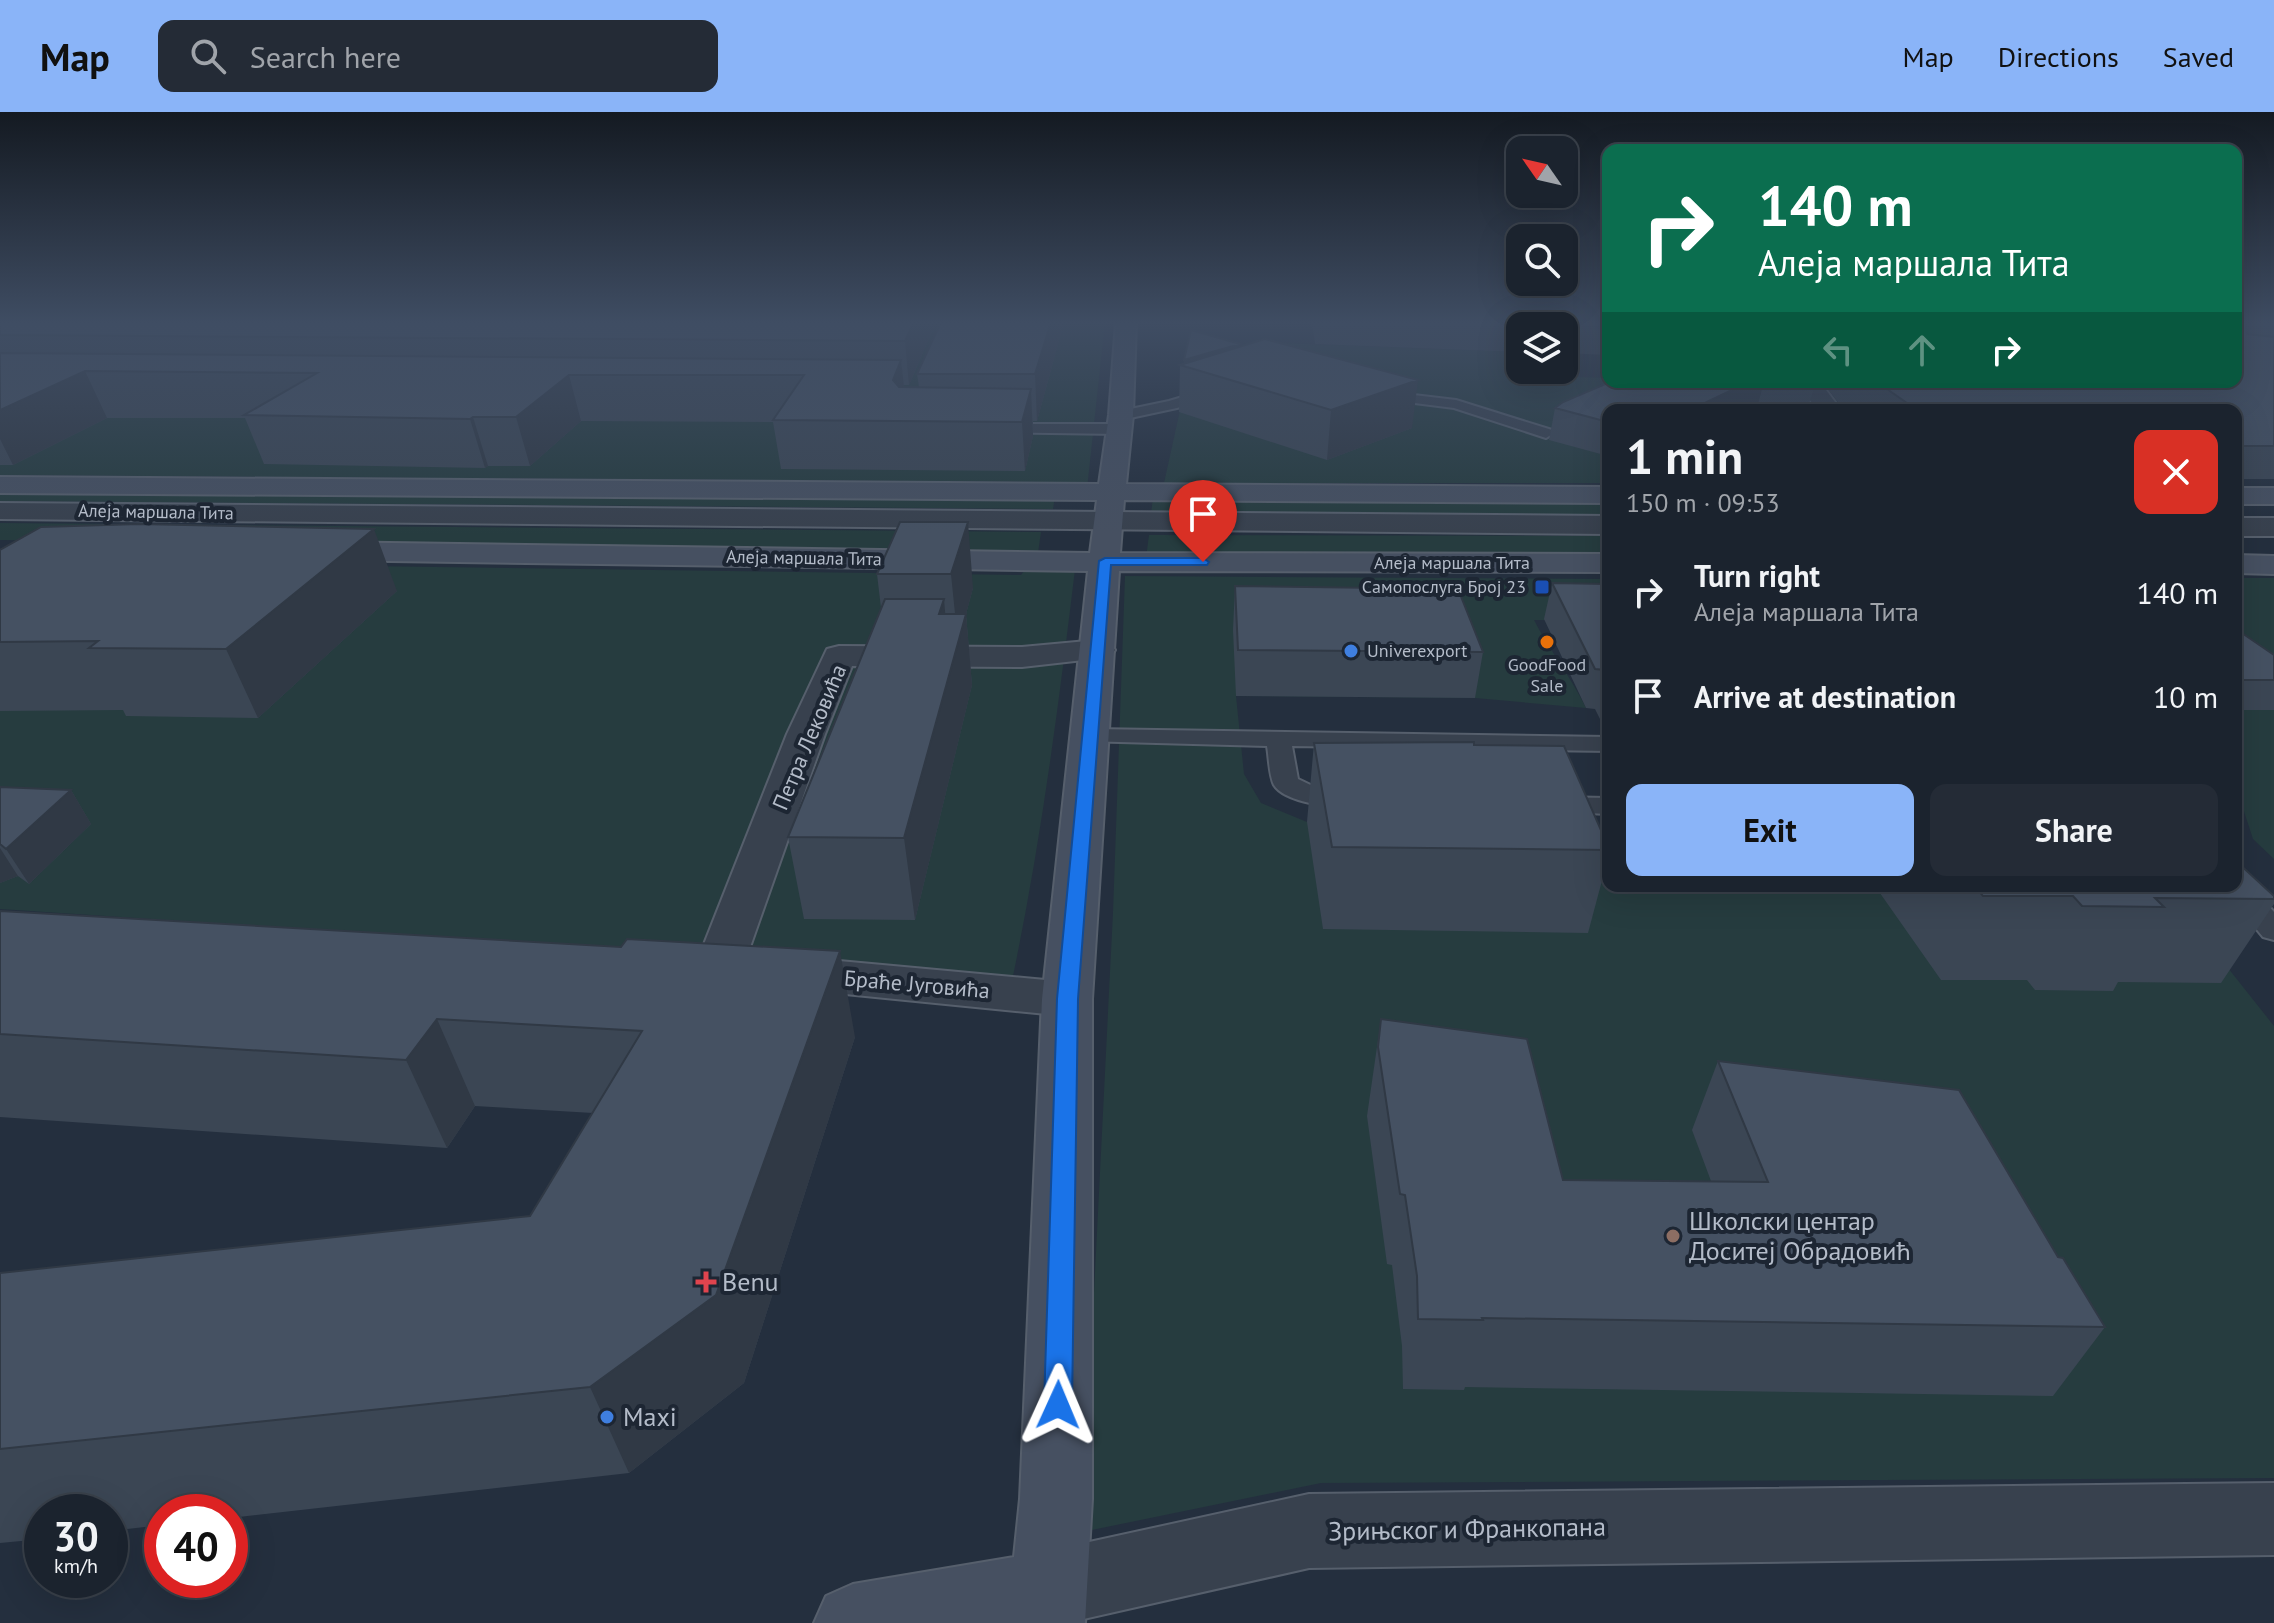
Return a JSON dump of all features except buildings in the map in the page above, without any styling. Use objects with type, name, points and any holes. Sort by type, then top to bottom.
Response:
[{"type":"street","points":[[1047,1606],[1056,1499],[1067,999],[1122,393]]},
{"type":"street","name":"Алеја маршала Тита","points":[[0,485],[1110,508],[1602,525]]},
{"type":"street","name":"Алеја маршала Тита","points":[[0,511],[1110,508],[1602,495]]},
{"type":"street","points":[[2242,496],[2274,496]]},
{"type":"street","points":[[2242,527],[2274,527]]},
{"type":"street","name":"Алеја маршала Тита","points":[[286,551],[1105,561],[1602,563]]},
{"type":"street","points":[[2242,564],[2274,565]]},
{"type":"street","name":"Петра Лековића","points":[[719,967],[806,734],[839,656],[1022,657],[1098,650]]},
{"type":"street","name":"Браће Југовића","points":[[672,964],[1067,999]]},
{"type":"street","name":"Зрињског и Франкопана","points":[[853,1623],[1047,1606],[1309,1531],[2274,1519]]},
{"type":"lane","points":[[974,429],[1120,422],[1211,393]]},
{"type":"lane","points":[[1368,393],[1456,404],[1546,433]]},
{"type":"lane","points":[[1523,426],[1550,413]]},
{"type":"lane","points":[[1092,736],[1602,744]]},
{"type":"lane","points":[[1278,739],[1286,783],[1297,790],[1335,800],[1373,801]]},
{"type":"lane","points":[[1530,804],[1602,806]]},
{"type":"lane","points":[[2240,892],[2274,930]]},
{"type":"green space","points":[[0,393],[1097,393],[1087,489],[1056,490],[1056,482],[0,475]]},
{"type":"green space","points":[[1184,393],[1709,393],[1748,402],[1823,404],[1602,404],[1602,483],[1164,483]]},
{"type":"green space","points":[[0,489],[1055,496],[1053,509],[0,501]]},
{"type":"green space","points":[[1153,497],[1602,500],[1602,516],[1151,514]]},
{"type":"green space","points":[[0,523],[1041,532],[1038,553],[1077,553],[1042,819],[1013,976],[0,909],[0,561],[1021,575],[1037,554],[0,540]]},
{"type":"green space","points":[[1149,535],[1602,536],[1602,557],[1146,558]]},
{"type":"green space","points":[[1125,576],[1602,579],[1602,620],[1534,620],[1586,708],[1475,698],[1236,696],[1244,774],[1261,803],[1307,822],[1602,825],[1602,892],[2168,892],[2274,1026],[2274,1478],[1321,1483],[1082,1532],[1113,912]]},
{"type":"green space","points":[[2242,578],[2274,578],[2274,859],[2253,839],[2242,805]]},
{"type":"place","name":"Самопослуга Број 23","points":[[1542,587]]},
{"type":"place","name":"GoodFood Sale","points":[[1547,642]]},
{"type":"place","name":"Univerexport","points":[[1351,651]]},
{"type":"place","name":"Школски центар Доситеј Обрадовић","points":[[1673,1236]]},
{"type":"place","name":"Benu","points":[[706,1282]]},
{"type":"place","name":"Maxi","points":[[607,1417]]},
{"type":"route","points":[[1058,1405],[1067,999],[1105,561],[1203,562]]}]
